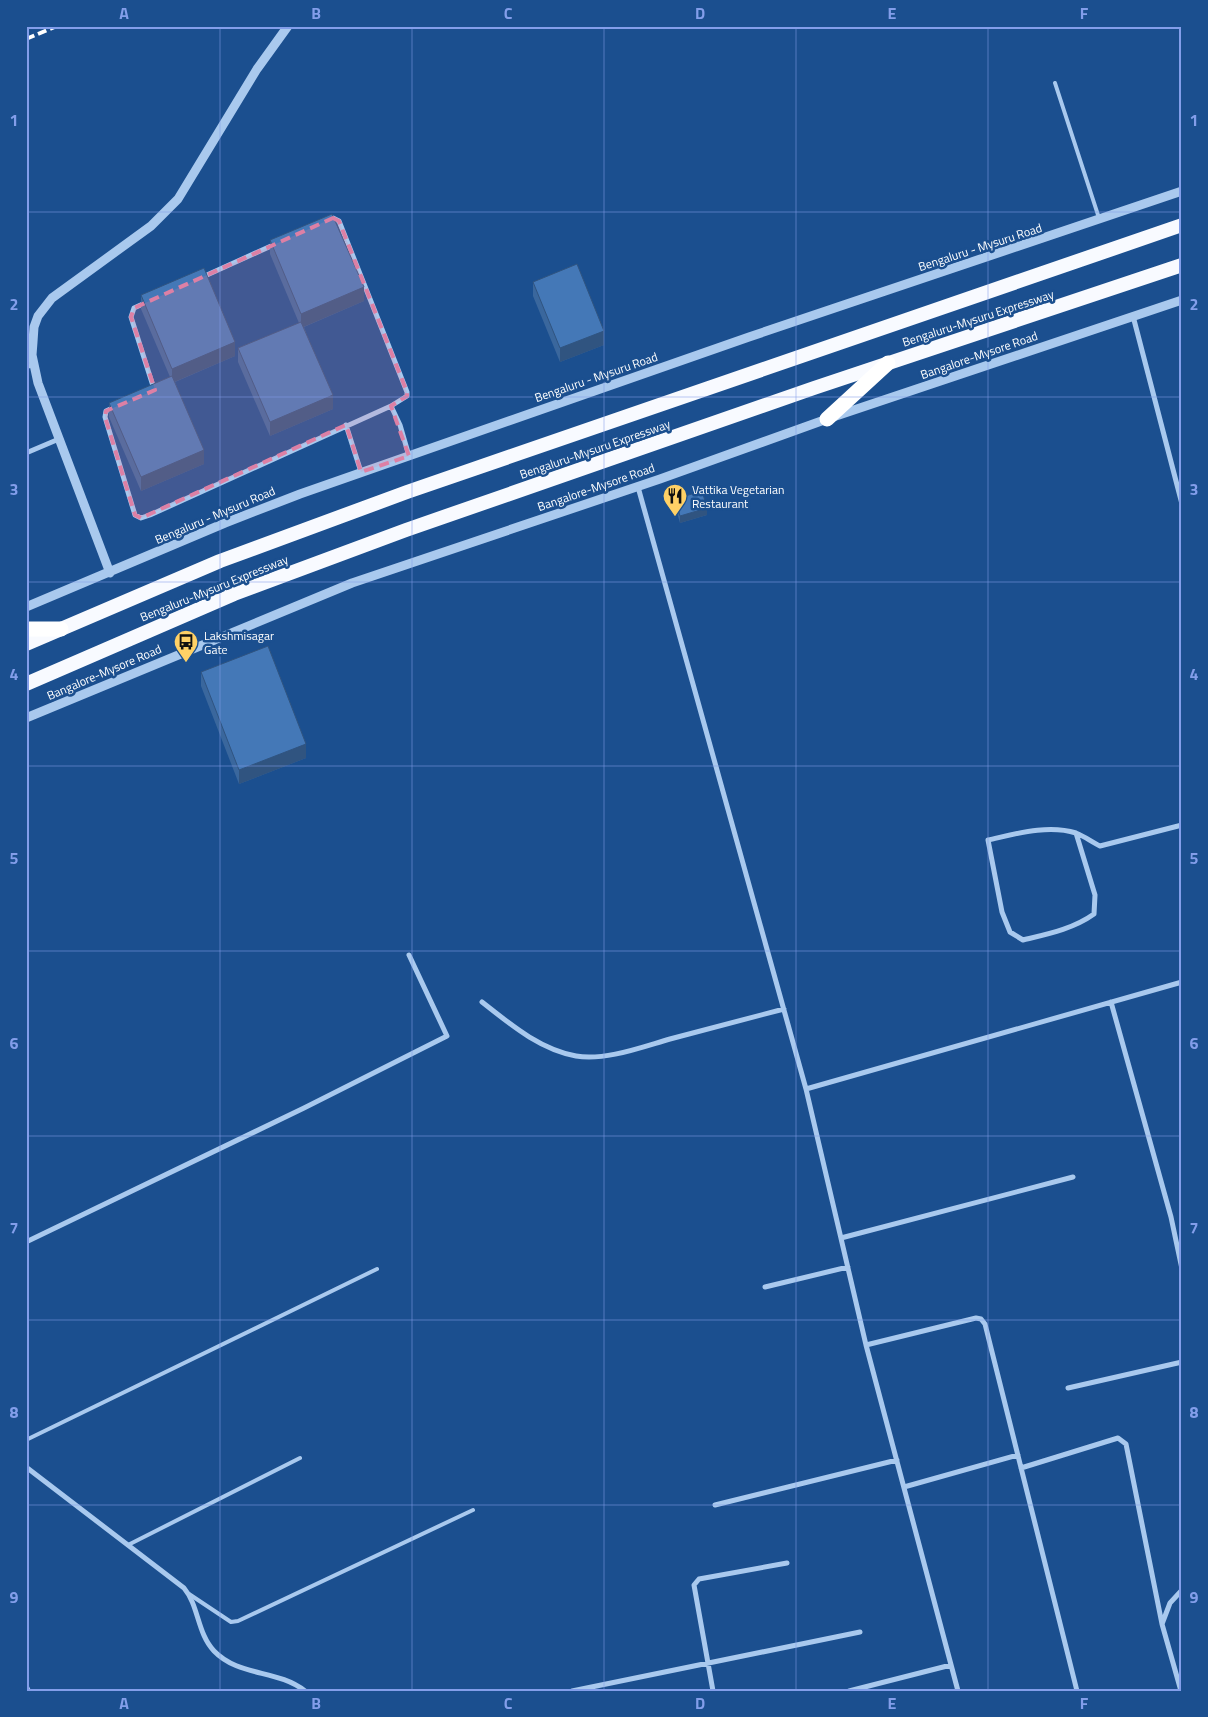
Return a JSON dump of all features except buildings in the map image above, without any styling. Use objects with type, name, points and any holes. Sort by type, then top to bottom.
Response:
[{"type":"highway","name":"Bengaluru-Mysuru Expressway","points":[[26,644],[220,561],[407,492],[1182,225]]},
{"type":"highway","name":"Bengaluru-Mysuru Expressway","points":[[26,684],[234,594],[406,530],[888,363],[1182,265]]},
{"type":"highway","points":[[828,419],[888,363]]},
{"type":"highway","points":[[26,629],[61,629]]},
{"type":"street","points":[[110,573],[30,366],[34,327],[38,316],[52,298],[151,226],[178,200],[257,69],[288,26]]},
{"type":"street","name":"Bengaluru - Mysuru Road","points":[[26,607],[225,523],[361,472],[749,337],[1182,191]]},
{"type":"street","points":[[333,218],[338,221],[407,392],[407,396],[391,406],[140,518],[135,515],[104,417],[106,412],[154,389],[131,317],[134,308],[333,218]]},
{"type":"street","name":"Bangalore-Mysore Road","points":[[26,718],[352,583],[638,487],[828,419],[1182,300]]},
{"type":"street","points":[[1133,316],[1182,504]]},
{"type":"street","points":[[391,406],[400,425],[409,456]]},
{"type":"street","points":[[346,425],[361,472]]},
{"type":"street","points":[[26,453],[59,438]]},
{"type":"street","points":[[638,487],[806,1089],[866,1345],[958,1691]]},
{"type":"street","points":[[1076,833],[1095,895],[1094,914],[1080,924],[1023,940],[1010,932],[1002,912],[988,840],[1053,829],[1076,833],[1100,846],[1182,825]]},
{"type":"street","points":[[26,1242],[304,1108],[447,1036],[408,955]]},
{"type":"street","points":[[806,1089],[1182,982]]},
{"type":"street","points":[[482,1002],[527,1037],[554,1049],[577,1056],[626,1051],[784,1009]]},
{"type":"street","points":[[1111,1002],[1171,1217],[1182,1269]]},
{"type":"street","points":[[841,1238],[1073,1177]]},
{"type":"street","points":[[765,1287],[848,1267]]},
{"type":"street","points":[[866,1345],[976,1318],[981,1319],[985,1324],[1076,1691]]},
{"type":"street","points":[[1068,1388],[1182,1362]]},
{"type":"street","points":[[1021,1468],[1118,1438],[1126,1444],[1162,1624],[1181,1691]]},
{"type":"street","points":[[904,1488],[1018,1455]]},
{"type":"street","points":[[715,1504],[896,1460]]},
{"type":"street","points":[[26,1467],[184,1588],[189,1594],[202,1634],[213,1650],[231,1665],[282,1678],[305,1691]]},
{"type":"street","points":[[713,1691],[694,1585],[699,1579],[787,1564]]},
{"type":"street","points":[[1162,1624],[1170,1603],[1182,1590]]},
{"type":"street","points":[[572,1691],[860,1632]]},
{"type":"street","points":[[849,1691],[951,1665]]},
{"type":"lane","points":[[1055,83],[1099,220]]},
{"type":"lane","points":[[26,1440],[377,1269]]},
{"type":"lane","points":[[128,1545],[300,1458]]},
{"type":"lane","points":[[189,1594],[231,1622],[238,1621],[473,1510]]},
{"type":"lane","points":[[26,1685],[29,1691]]},
{"type":"highlighted area","points":[[333,218],[339,221],[407,392],[407,396],[391,406],[409,456],[361,472],[346,425],[141,518],[135,515],[105,417],[106,411],[155,390],[131,317],[134,308]]},
{"type":"railway","points":[[26,39],[57,26]]},
{"type":"place","name":"Vattika Vegetarian Restaurant","points":[[675,517]]},
{"type":"place","name":"Lakshmisagar Gate","points":[[186,663]]}]
